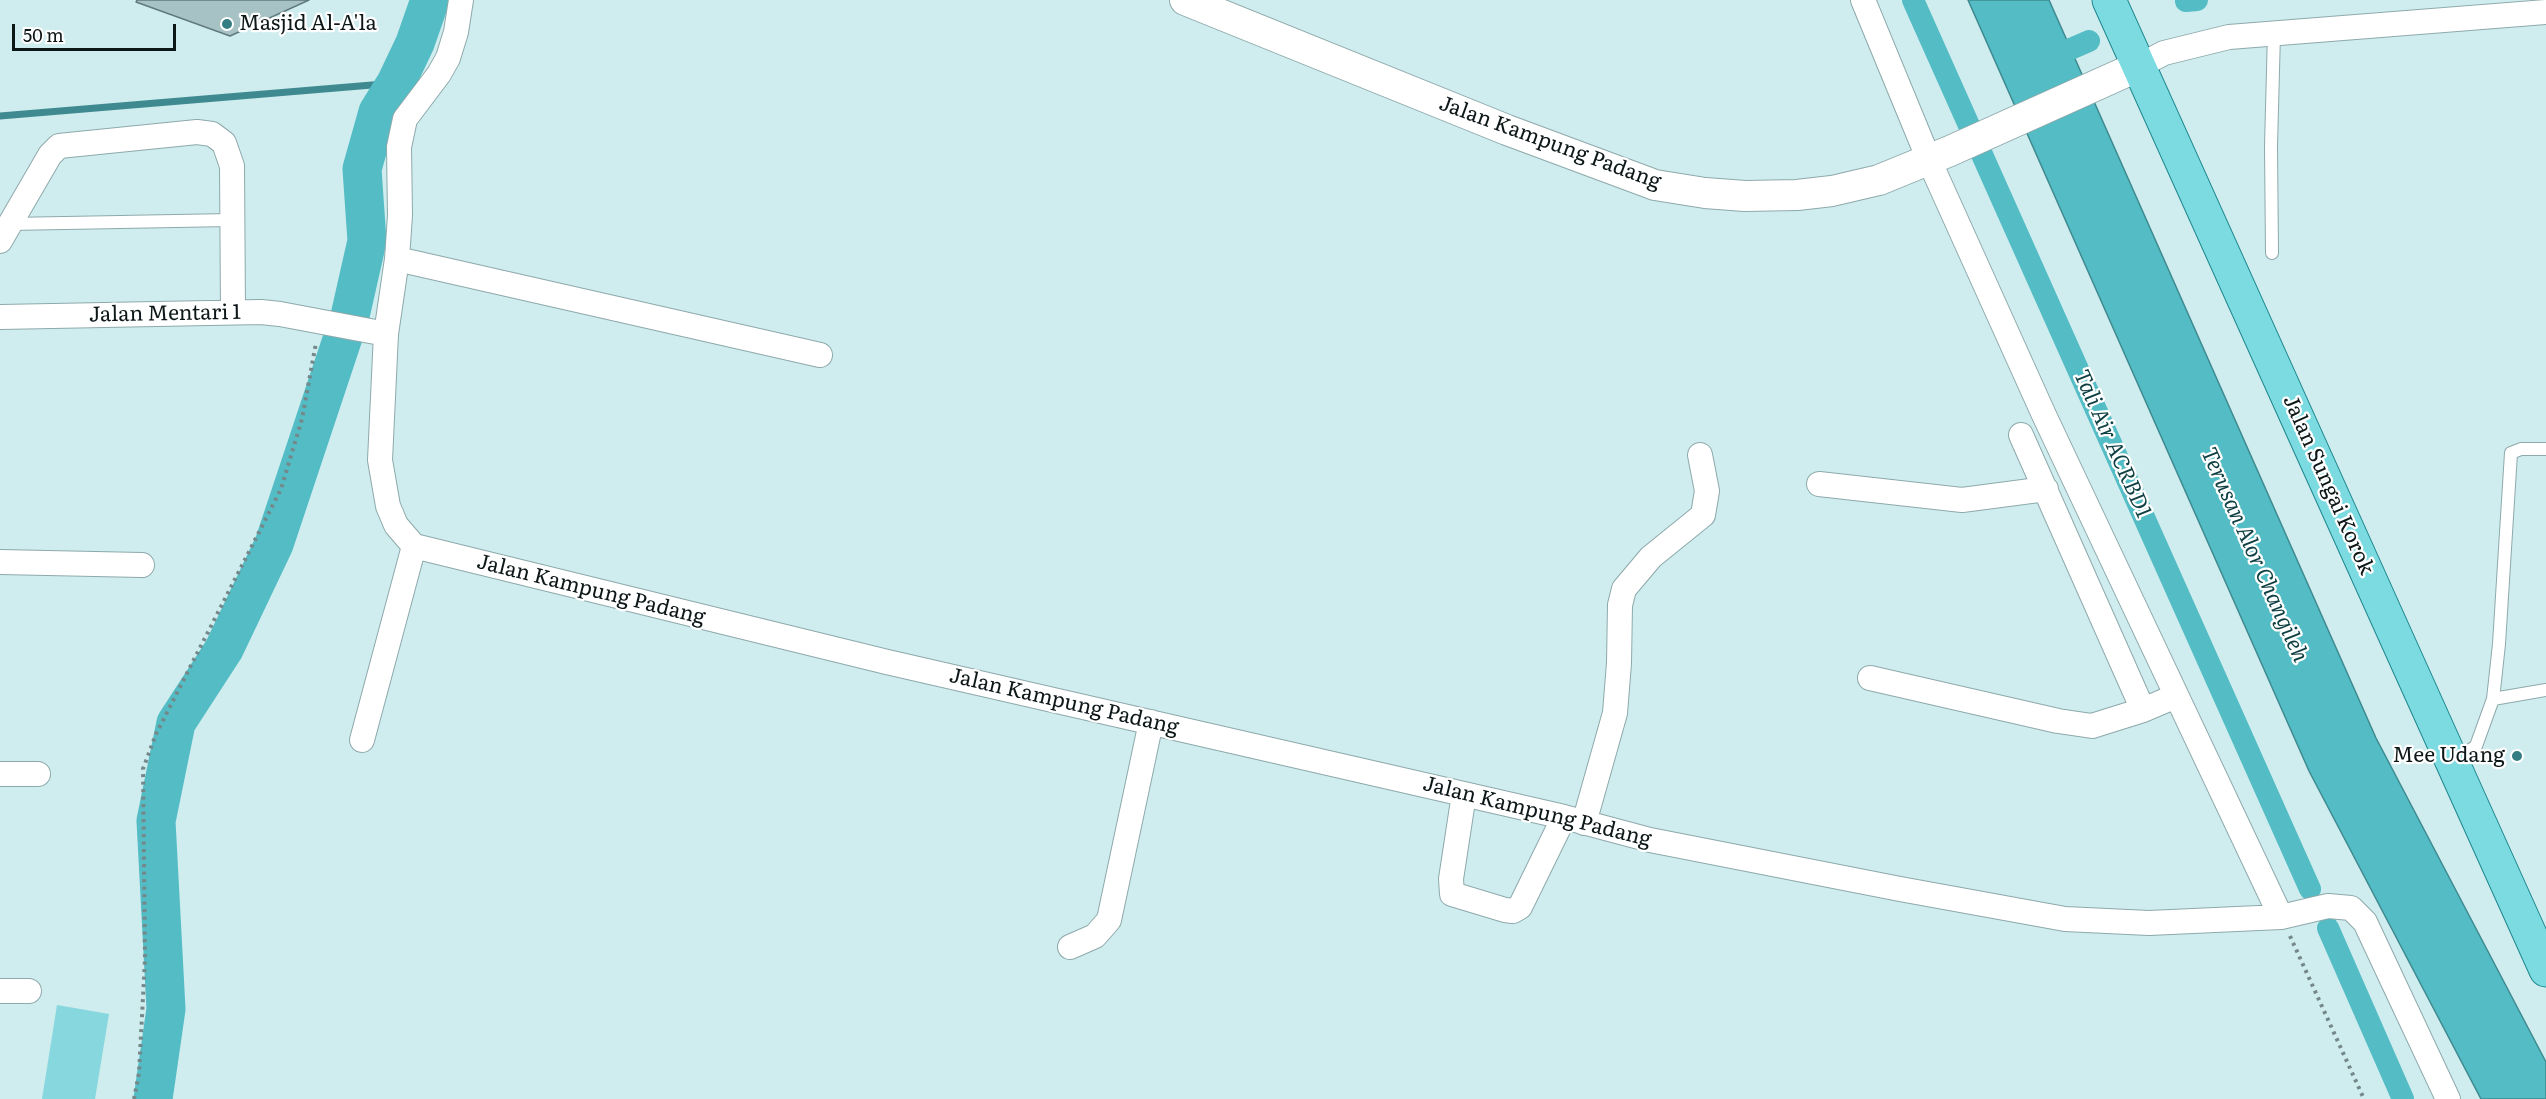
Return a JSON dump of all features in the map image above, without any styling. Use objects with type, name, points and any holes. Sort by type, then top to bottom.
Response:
[{"type":"main road","name":"Jalan Sungai Korok","points":[[2109,0],[2128,71],[2453,763],[2546,970]]},
{"type":"street","points":[[362,740],[414,546],[396,525],[388,507],[380,460],[379,333],[397,259],[401,130],[411,109],[439,74],[448,57],[456,32],[461,0]]},
{"type":"street","name":"Jalan Kampung Padang","points":[[1185,0],[1496,125],[1655,185],[1705,193],[1745,196],[1797,195],[1832,191],[1879,180],[1940,156],[2128,71]]},
{"type":"street","points":[[1863,0],[1940,156],[2044,415],[2281,917]]},
{"type":"street","points":[[2128,71],[2164,52],[2229,37],[2546,12]]},
{"type":"street","points":[[5,232],[50,155],[59,146],[197,132],[212,134],[228,152],[231,166],[233,312]]},
{"type":"street","points":[[397,259],[820,356]]},
{"type":"street","name":"Jalan Mentari 1","points":[[0,317],[233,312],[280,314],[379,333]]},
{"type":"street","points":[[2021,435],[2143,710]]},
{"type":"street","points":[[1464,794],[1450,879],[1452,894],[1513,911],[1520,907],[1574,820],[1615,713],[1620,605],[1623,589],[1651,557],[1703,515],[1707,491],[1700,455]]},
{"type":"street","points":[[1819,484],[1962,500],[2046,489]]},
{"type":"street","name":"Jalan Kampung Padang","points":[[414,546],[887,662],[1464,794],[1650,840],[2065,919],[2149,922],[2281,917],[2328,906],[2351,908],[2360,915],[2448,1099]]},
{"type":"street","points":[[0,562],[142,565]]},
{"type":"street","points":[[1870,678],[2058,721],[2092,726],[2143,710],[2176,696]]},
{"type":"street","points":[[1070,947],[1095,936],[1109,920],[1151,722]]},
{"type":"street","points":[[0,774],[38,774]]},
{"type":"street","points":[[0,991],[29,991]]},
{"type":"lane","points":[[2272,253],[2271,146],[2274,33]]},
{"type":"lane","points":[[5,232],[231,220]]},
{"type":"lane","points":[[2453,763],[2476,746],[2493,699],[2499,644],[2511,453],[2521,449],[2546,449]]},
{"type":"lane","points":[[2493,699],[2546,690]]},
{"type":"path","points":[[134,1099],[139,1073],[144,970],[143,769],[156,735],[281,489],[302,419],[325,322]]},
{"type":"path","points":[[2281,917],[2364,1099]]},
{"type":"shaded area","points":[[57,1005],[109,1014],[95,1099],[42,1099]]},
{"type":"water","name":"Terusan Alor Changileh","points":[[1968,0],[2049,0],[2376,738],[2546,1062],[2546,1099],[2481,1099],[2309,771]]},
{"type":"building","name":"Masjid Al-A'la","points":[[137,0],[309,0],[230,36],[136,2]]},
{"type":"waterway","points":[[153,1099],[166,1009],[156,821],[176,723],[224,649],[274,544],[350,316],[367,241],[362,169],[378,112],[396,83],[415,43],[430,0]]},
{"type":"waterway","name":"Tali Air ACRBD1","points":[[1913,0],[2310,889]]},
{"type":"waterway","points":[[2186,1],[2197,0]]},
{"type":"waterway","points":[[2043,61],[2089,41]]},
{"type":"waterway","points":[[0,116],[396,83]]},
{"type":"waterway","name":"Tali Air ACRBD1","points":[[2328,928],[2403,1099]]},
{"type":"place","name":"Masjid Al-A'la","points":[[227,24]]},
{"type":"place","name":"Mee Udang","points":[[2517,756]]}]
